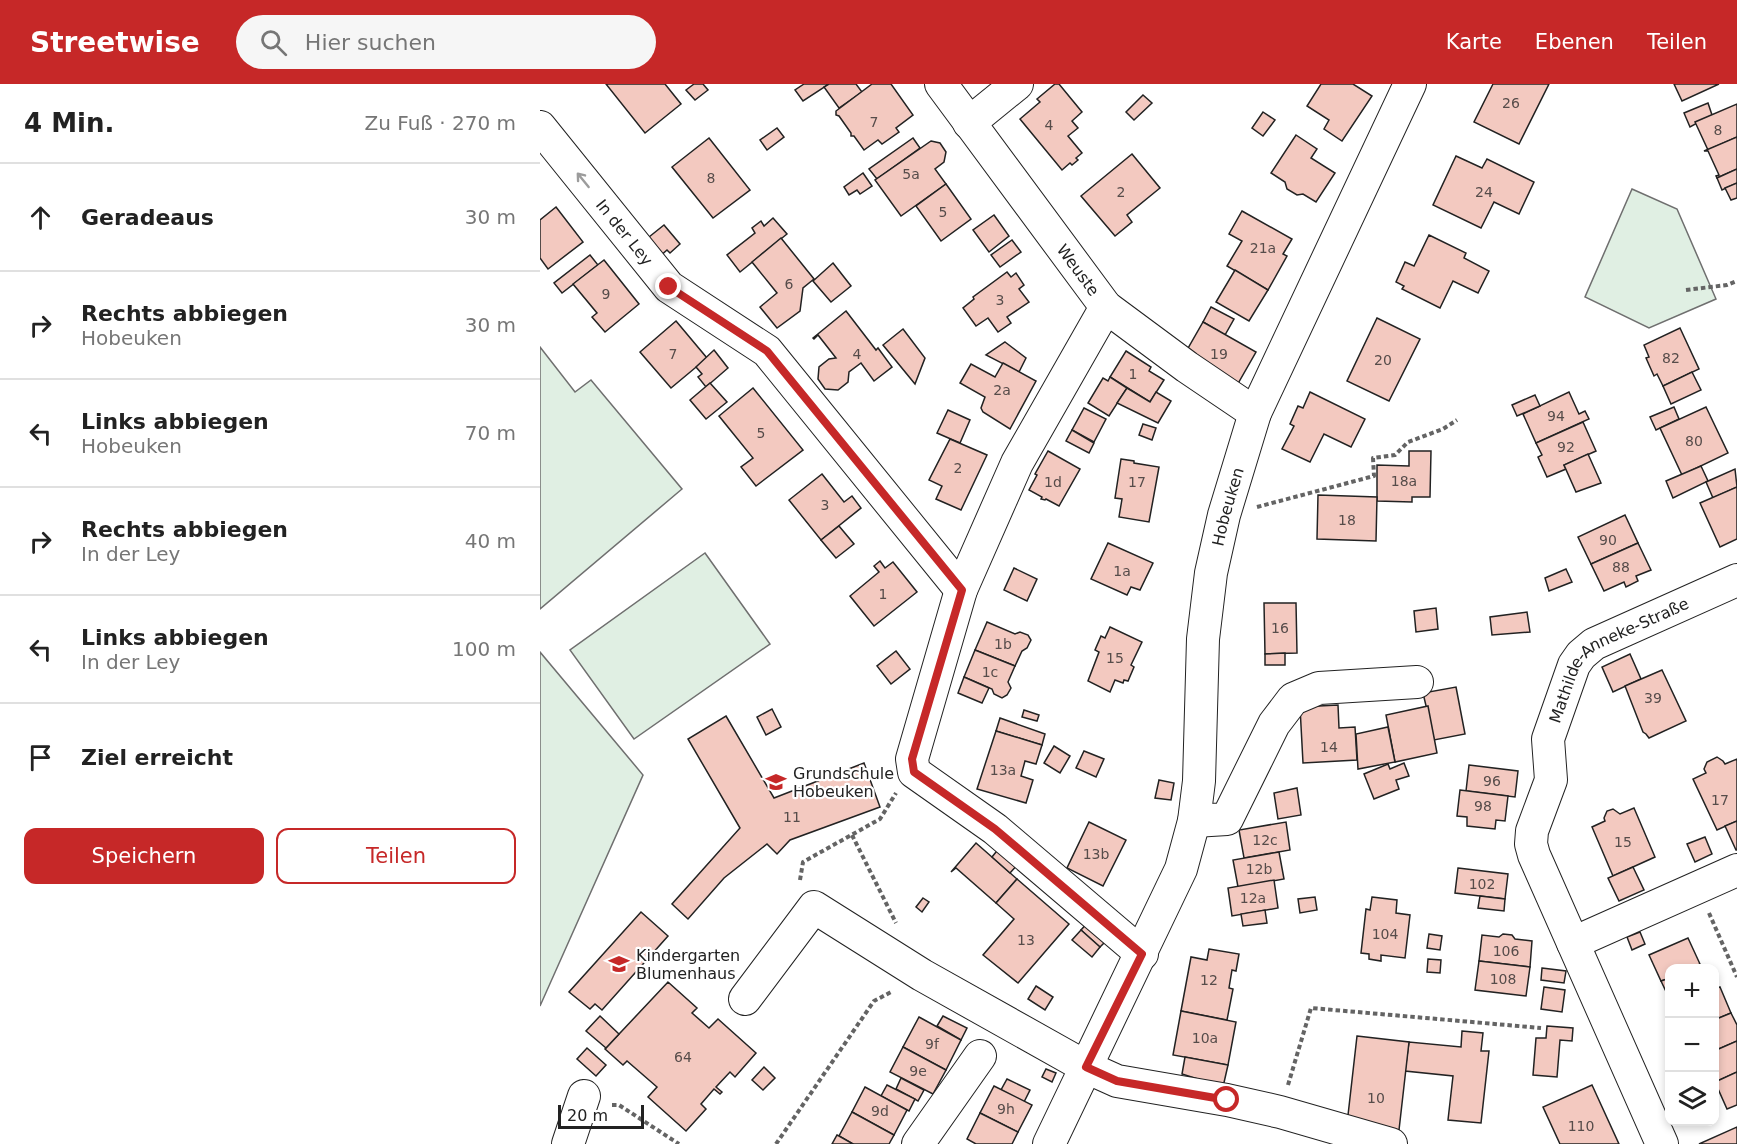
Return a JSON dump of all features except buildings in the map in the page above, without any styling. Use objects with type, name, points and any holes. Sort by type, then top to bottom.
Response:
[{"type":"street","name":"Weuste","points":[[941,84],[1106,307],[1186,367],[1256,413]]},
{"type":"street","points":[[969,123],[1017,84]]},
{"type":"street","name":"Hobeuken","points":[[1049,1144],[1182,869],[1194,821],[1199,781],[1203,639],[1211,573],[1224,515],[1256,413],[1410,84]]},
{"type":"street","name":"In der Ley","points":[[540,127],[669,287],[767,351],[962,590]]},
{"type":"street","points":[[1106,307],[1017,464],[962,590],[908,779],[995,829],[1142,954]]},
{"type":"street","name":"Mathilde-Anneke-Straße","points":[[1662,1144],[1534,855],[1531,843],[1532,831],[1551,780],[1548,739],[1574,665],[1581,655],[1594,644],[1737,580]]},
{"type":"street","points":[[1194,821],[1227,819],[1274,724],[1293,699],[1319,688],[1417,682]]},
{"type":"street","points":[[1573,943],[1737,870]]},
{"type":"street","points":[[745,999],[814,908],[922,975],[1086,1067],[1117,1081],[1227,1100],[1280,1112],[1391,1144]]},
{"type":"street","points":[[918,1144],[980,1056]]},
{"type":"street","points":[[568,1144],[583,1100]]},
{"type":"path","points":[[1686,290],[1727,285],[1737,281]]},
{"type":"path","points":[[1224,515],[1374,476],[1373,458],[1395,455],[1408,442],[1443,429],[1457,420]]},
{"type":"path","points":[[814,908],[800,883],[804,862],[880,819],[892,798],[908,779]]},
{"type":"path","points":[[852,835],[900,931]]},
{"type":"path","points":[[1697,888],[1737,977]]},
{"type":"path","points":[[776,1144],[874,1001],[922,975]]},
{"type":"path","points":[[1280,1112],[1311,1008],[1541,1028]]},
{"type":"path","points":[[583,1100],[619,1105],[679,1144]]},
{"type":"green space","points":[[1632,189],[1677,209],[1716,299],[1649,328],[1585,297]]},
{"type":"green space","points":[[540,347],[575,392],[591,380],[682,489],[540,609]]},
{"type":"green space","points":[[705,553],[770,644],[634,739],[570,650]]},
{"type":"green space","points":[[540,652],[643,775],[540,1006]]},
{"type":"place","name":"Grundschule Hobeuken","points":[[776,782]]},
{"type":"place","name":"Kindergarten Blumenhaus","points":[[619,964]]},
{"type":"route","points":[[669,287],[767,351],[962,590],[912,759],[914,772],[995,829],[1142,954],[1086,1067],[1117,1081],[1227,1100]]}]
